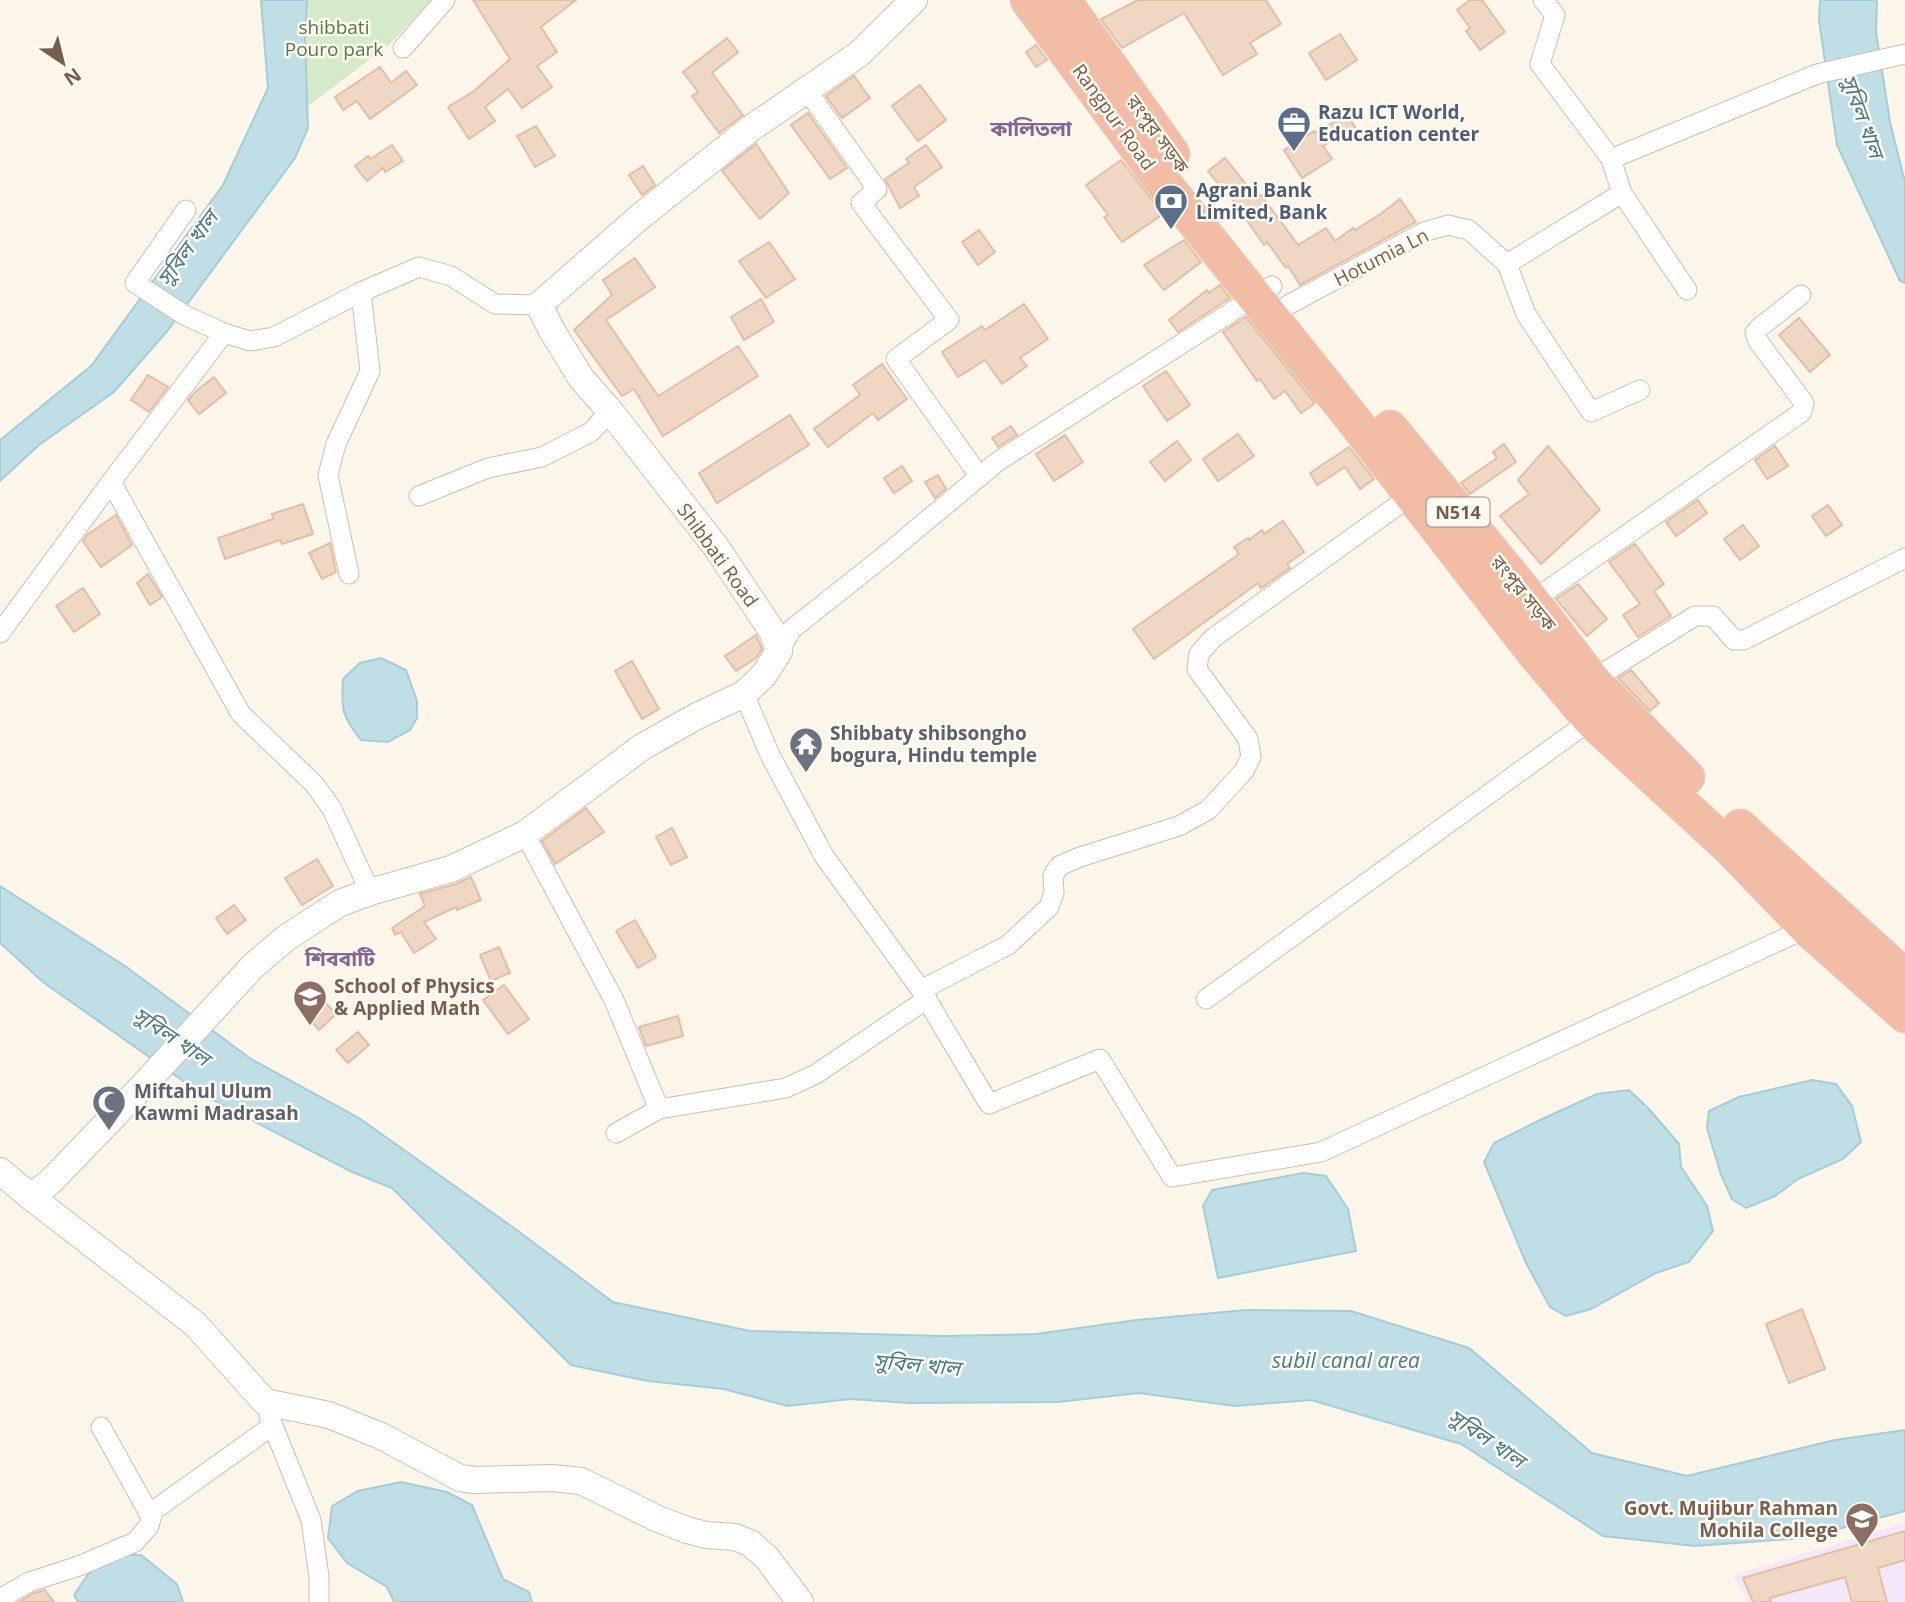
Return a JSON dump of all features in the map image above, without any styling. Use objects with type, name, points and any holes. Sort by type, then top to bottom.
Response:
[{"type":"highway","name":"Rangpur Road","points":[[1028,0],[1158,176],[1272,296]]},
{"type":"highway","name":"রংপুর সড়ক","points":[[1063,0],[1412,495],[1532,650],[1591,720],[1731,849],[1807,928],[1905,1015]]},
{"type":"highway","name":"রংপুর সড়ক","points":[[1272,296],[1532,601],[1592,680],[1664,755],[1905,977]]},
{"type":"street","points":[[402,48],[445,0]]},
{"type":"street","points":[[186,210],[135,283],[186,316],[250,341],[274,337],[361,292],[419,267],[451,276],[495,304],[539,305],[642,215],[750,129],[859,54],[914,0]]},
{"type":"street","points":[[1543,0],[1555,15],[1540,64],[1611,159],[1622,193],[1686,290]]},
{"type":"street","points":[[1611,159],[1817,74],[1900,56]]},
{"type":"street","points":[[806,89],[877,189],[861,203],[949,320],[896,359],[980,477]]},
{"type":"street","points":[[1622,193],[1507,264],[1526,314],[1591,412],[1640,390]]},
{"type":"street","name":"Hotumia Ln","points":[[779,650],[792,629],[883,558],[997,462],[1102,394],[1272,296],[1424,232],[1448,225],[1469,230],[1507,264]]},
{"type":"street","points":[[349,574],[328,475],[336,444],[370,371],[361,292]]},
{"type":"street","points":[[1532,601],[1802,412],[1804,403],[1758,341],[1755,333],[1801,295]]},
{"type":"street","name":"Shibbati Road","points":[[539,305],[581,378],[716,547],[772,631],[779,650]]},
{"type":"street","points":[[0,633],[110,482],[224,333]]},
{"type":"street","points":[[419,496],[488,468],[542,457],[590,432],[610,411]]},
{"type":"street","points":[[110,482],[241,714],[315,785],[332,809],[370,892]]},
{"type":"street","points":[[617,1133],[659,1109],[786,1088],[816,1074],[924,994],[1009,946],[1049,907],[1054,893],[1053,876],[1059,866],[1080,856],[1179,826],[1208,810],[1244,771],[1251,757],[1248,739],[1198,669],[1199,654],[1213,638],[1412,495]]},
{"type":"street","points":[[1592,680],[1696,616],[1713,616],[1734,640],[1744,640],[1905,558]]},
{"type":"street","points":[[31,1198],[50,1182],[140,1089],[253,966],[286,938],[340,903],[452,869],[525,834],[642,747],[697,716],[744,694],[764,675],[779,650]]},
{"type":"street","points":[[744,694],[770,755],[824,856],[924,994],[989,1104],[1100,1059],[1172,1177],[1321,1152],[1807,928]]},
{"type":"street","points":[[1206,999],[1591,720]]},
{"type":"street","points":[[525,834],[614,1000],[659,1109]]},
{"type":"street","points":[[0,1171],[31,1198],[195,1324],[268,1414],[311,1520],[319,1577],[319,1602]]},
{"type":"street","points":[[0,1599],[29,1582],[79,1566],[135,1542],[149,1526],[153,1511],[268,1414],[329,1415],[381,1436],[467,1480],[552,1478],[581,1481],[636,1509],[687,1530],[706,1535],[735,1537],[750,1543],[767,1558],[800,1602]]},
{"type":"street","points":[[101,1427],[151,1517]]},
{"type":"shaded area","name":"Govt. Mujibur Rahman Mohila College","points":[[1905,1523],[1905,1602],[1748,1602],[1733,1575]]},
{"type":"green space","name":"shibbati Pouro park","points":[[293,0],[432,0],[390,44],[299,113]]},
{"type":"water","name":"সুবিল খাল","points":[[261,0],[307,0],[305,40],[308,128],[295,158],[168,330],[114,392],[39,445],[0,481],[0,440],[91,366],[223,185],[268,88]]},
{"type":"water","name":"সুবিল খাল","points":[[1820,0],[1877,0],[1876,32],[1890,122],[1905,182],[1905,283],[1900,281],[1837,145],[1819,20]]},
{"type":"water","points":[[381,658],[406,670],[417,701],[417,718],[410,730],[388,742],[361,740],[344,712],[343,679],[360,663]]},
{"type":"water","name":"subil canal area","points":[[0,886],[125,966],[251,1059],[359,1118],[613,1302],[750,1331],[944,1336],[1036,1334],[1137,1320],[1246,1310],[1351,1311],[1469,1348],[1592,1453],[1687,1476],[1835,1440],[1905,1430],[1905,1511],[1805,1538],[1695,1546],[1603,1536],[1461,1444],[1311,1400],[1235,1406],[1139,1393],[1058,1402],[911,1403],[850,1399],[788,1406],[724,1389],[648,1381],[571,1365],[392,1188],[352,1172],[203,1095],[43,982],[0,943]]},
{"type":"water","points":[[1812,1080],[1836,1084],[1852,1106],[1861,1142],[1843,1159],[1798,1179],[1775,1196],[1746,1208],[1732,1199],[1721,1175],[1707,1128],[1709,1111],[1739,1097]]},
{"type":"water","points":[[1629,1090],[1679,1144],[1681,1167],[1707,1206],[1713,1231],[1689,1262],[1656,1273],[1591,1309],[1566,1316],[1550,1307],[1526,1263],[1484,1162],[1494,1143],[1540,1120],[1597,1094]]},
{"type":"water","points":[[1303,1173],[1326,1176],[1348,1209],[1356,1251],[1218,1278],[1203,1206],[1212,1190]]},
{"type":"water","points":[[401,1482],[447,1492],[472,1505],[503,1579],[529,1592],[532,1602],[394,1602],[387,1587],[347,1563],[328,1538],[332,1506],[358,1491]]},
{"type":"water","points":[[115,1555],[141,1555],[177,1584],[183,1602],[78,1602],[74,1595],[89,1573]]},
{"type":"building","points":[[473,0],[576,0],[541,27],[557,52],[537,66],[552,87],[522,108],[508,89],[485,107],[495,121],[469,139],[448,107],[474,91],[510,59]]},
{"type":"building","points":[[1138,0],[1266,0],[1281,24],[1250,43],[1257,54],[1223,75],[1184,13],[1122,48],[1101,19]]},
{"type":"building","points":[[1470,0],[1482,0],[1505,32],[1480,50],[1466,31],[1470,28],[1457,10]]},
{"type":"building","points":[[1340,34],[1357,60],[1326,80],[1309,53]]},
{"type":"building","points":[[727,38],[738,52],[712,73],[743,115],[719,133],[692,96],[698,92],[683,72]]},
{"type":"building","points":[[1036,45],[1047,60],[1036,67],[1026,52]]},
{"type":"building","points":[[380,67],[391,83],[406,71],[417,85],[370,119],[357,101],[343,110],[335,97]]},
{"type":"building","points":[[854,76],[870,98],[842,118],[826,96]]},
{"type":"building","points":[[920,85],[946,120],[918,141],[892,106]]},
{"type":"building","points":[[808,113],[847,168],[830,179],[791,125]]},
{"type":"building","points":[[1347,114],[1355,127],[1323,146],[1332,159],[1302,178],[1284,150]]},
{"type":"building","points":[[536,126],[555,156],[535,167],[517,136]]},
{"type":"building","points":[[756,144],[789,193],[760,219],[722,171]]},
{"type":"building","points":[[392,145],[403,161],[385,172],[383,168],[367,181],[355,166],[368,156],[370,159]]},
{"type":"building","points":[[926,145],[942,167],[914,187],[919,196],[900,208],[885,179],[909,163],[906,159]]},
{"type":"building","points":[[1225,158],[1257,198],[1261,195],[1298,245],[1326,228],[1335,241],[1400,199],[1416,222],[1300,285],[1267,242],[1264,245],[1229,195],[1208,171]]},
{"type":"building","points":[[1121,160],[1163,214],[1122,242],[1104,217],[1108,215],[1086,185]]},
{"type":"building","points":[[643,166],[655,185],[642,195],[629,175]]},
{"type":"building","points":[[979,230],[995,252],[978,265],[962,242]]},
{"type":"building","points":[[1184,240],[1201,262],[1164,290],[1144,265]]},
{"type":"building","points":[[769,242],[795,279],[766,298],[739,261]]},
{"type":"building","points":[[635,258],[655,287],[606,320],[658,396],[738,346],[758,376],[663,436],[634,389],[622,396],[574,330],[612,295],[603,280]]},
{"type":"building","points":[[1220,285],[1230,298],[1178,332],[1169,320],[1207,290],[1209,293]]},
{"type":"building","points":[[761,299],[774,322],[744,340],[731,317]]},
{"type":"building","points":[[1024,304],[1048,339],[1020,358],[1027,366],[1002,384],[985,360],[958,377],[942,352],[982,326],[985,330]]},
{"type":"building","points":[[1246,317],[1315,403],[1301,413],[1285,391],[1274,399],[1260,379],[1257,381],[1223,332]]},
{"type":"building","points":[[1799,318],[1830,355],[1810,372],[1779,335]]},
{"type":"building","points":[[882,364],[907,399],[878,420],[873,413],[828,447],[814,429],[860,395],[853,385]]},
{"type":"building","points":[[1166,371],[1190,405],[1167,421],[1143,386]]},
{"type":"building","points":[[148,375],[168,387],[149,412],[131,400]]},
{"type":"building","points":[[214,377],[226,393],[199,414],[188,400]]},
{"type":"building","points":[[790,415],[809,445],[717,503],[699,473]]},
{"type":"building","points":[[1011,426],[1017,435],[998,447],[992,438]]},
{"type":"building","points":[[1238,434],[1254,456],[1218,481],[1203,459]]},
{"type":"building","points":[[1065,435],[1083,462],[1054,481],[1036,454]]},
{"type":"building","points":[[1177,441],[1191,460],[1165,481],[1150,462]]},
{"type":"building","points":[[1504,444],[1516,462],[1470,494],[1461,483],[1497,458],[1493,452]]},
{"type":"building","points":[[1548,446],[1600,510],[1541,564],[1500,516],[1529,494],[1518,480]]},
{"type":"building","points":[[1775,446],[1788,466],[1767,479],[1755,460]]},
{"type":"building","points":[[1349,447],[1374,479],[1360,489],[1345,467],[1317,485],[1310,473]]},
{"type":"building","points":[[902,466],[912,481],[894,493],[884,478]]},
{"type":"building","points":[[938,475],[946,489],[935,498],[925,482]]},
{"type":"building","points":[[1698,500],[1707,513],[1676,536],[1666,522]]},
{"type":"building","points":[[303,504],[313,534],[282,544],[280,540],[225,559],[218,538],[273,519],[272,514]]},
{"type":"building","points":[[1828,505],[1842,525],[1826,536],[1812,516]]},
{"type":"building","points":[[116,515],[132,545],[101,567],[83,541],[87,535]]},
{"type":"building","points":[[1283,521],[1304,552],[1287,564],[1290,568],[1261,588],[1258,583],[1154,659],[1133,629],[1239,554],[1234,547],[1262,530],[1264,534]]},
{"type":"building","points":[[1743,525],[1759,546],[1740,560],[1724,539]]},
{"type":"building","points":[[330,543],[336,572],[322,579],[309,553]]},
{"type":"building","points":[[1635,544],[1664,584],[1654,591],[1671,616],[1638,637],[1623,615],[1640,604],[1609,562]]},
{"type":"building","points":[[148,574],[162,597],[150,605],[137,583]]},
{"type":"building","points":[[1578,584],[1607,619],[1587,636],[1556,599]]},
{"type":"building","points":[[83,588],[100,614],[74,632],[56,606]]},
{"type":"building","points":[[756,635],[762,649],[756,658],[736,671],[725,656]]},
{"type":"building","points":[[632,661],[659,709],[642,719],[615,671]]},
{"type":"building","points":[[1631,670],[1659,703],[1650,711],[1618,678]]},
{"type":"building","points":[[586,808],[604,832],[555,864],[542,841]]},
{"type":"building","points":[[672,828],[687,857],[671,865],[656,837]]},
{"type":"building","points":[[317,859],[333,886],[302,905],[285,878]]},
{"type":"building","points":[[471,877],[481,900],[457,910],[456,907],[424,922],[436,939],[414,953],[401,932],[395,935],[392,928],[425,906],[420,894]]},
{"type":"building","points":[[234,905],[246,920],[227,934],[216,918]]},
{"type":"building","points":[[635,920],[656,957],[638,968],[616,931]]},
{"type":"building","points":[[499,947],[510,973],[491,981],[480,955]]},
{"type":"building","points":[[504,985],[529,1019],[508,1034],[483,1000]]},
{"type":"building","points":[[311,987],[336,1014],[319,1030],[295,1003]]},
{"type":"building","points":[[678,1016],[683,1036],[646,1046],[639,1027]]},
{"type":"building","points":[[358,1032],[369,1045],[348,1063],[336,1050]]},
{"type":"building","points":[[1802,1309],[1825,1369],[1789,1383],[1766,1324]]},
{"type":"building","name":"Govt. Mujibur Rahman Mohila College","points":[[1905,1531],[1905,1560],[1878,1568],[1887,1602],[1852,1602],[1845,1577],[1770,1598],[1771,1602],[1753,1602],[1743,1578]]},
{"type":"building","points":[[45,1590],[54,1602],[19,1602],[34,1593]]},
{"type":"place","name":"Razu ICT World, Education center","points":[[1294,153]]},
{"type":"place","name":"Agrani Bank Limited, Bank","points":[[1171,231]]},
{"type":"place","name":"Shibbaty shibsongho bogura, Hindu temple","points":[[806,774]]},
{"type":"place","name":"School of Physics & Applied Math","points":[[310,1027]]},
{"type":"place","name":"Miftahul Ulum Kawmi Madrasah","points":[[109,1132]]},
{"type":"place","name":"Govt. Mujibur Rahman Mohila College","points":[[1862,1549]]},
{"type":"district","name":"কালিতলা","points":[[1031,128]]},
{"type":"district","name":"শিববাটি","points":[[340,958]]}]
